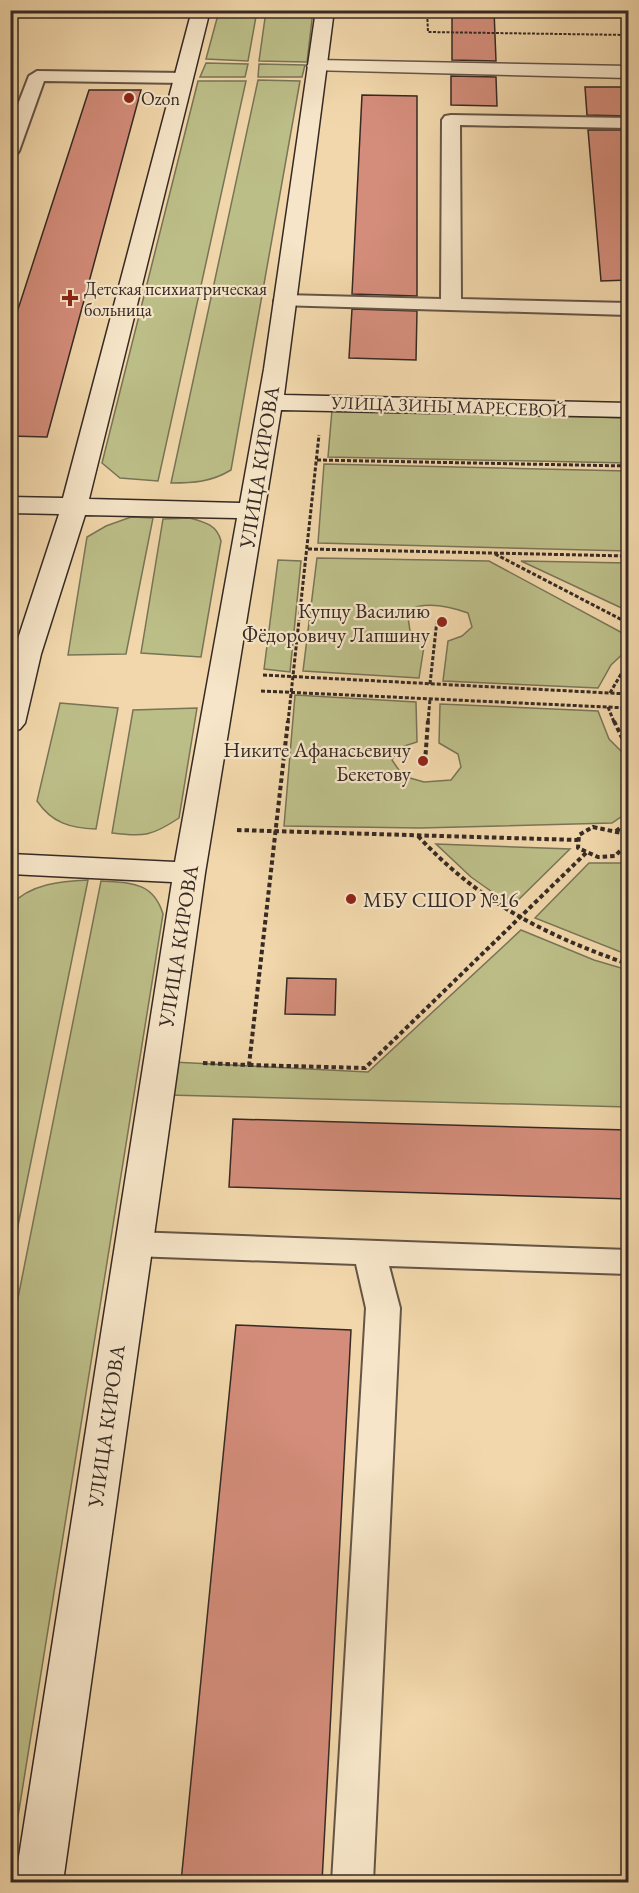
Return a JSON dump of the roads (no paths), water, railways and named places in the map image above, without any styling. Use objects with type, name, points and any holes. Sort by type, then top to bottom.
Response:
[{"type":"main road","points":[[10,723],[27,654],[74,507],[201,10]]},
{"type":"main road","name":"УЛИЦА КИРОВА","points":[[39,1882],[189,873],[276,369],[325,10]]},
{"type":"main road","points":[[317,66],[628,72]]},
{"type":"main road","name":"УЛИЦА ЗИНЫ МАРЕСЕВОЙ","points":[[269,402],[628,410]]},
{"type":"main road","points":[[10,505],[251,511]]},
{"type":"main road","points":[[10,864],[189,873]]},
{"type":"lane","points":[[19,76],[184,78]]},
{"type":"lane","points":[[10,151],[37,76]]},
{"type":"lane","points":[[451,305],[451,120],[628,123]]},
{"type":"lane","points":[[284,301],[628,309]]},
{"type":"lane","points":[[133,1244],[628,1262]]},
{"type":"lane","points":[[353,1882],[383,1308],[370,1253]]},
{"type":"place","name":"Ozon","points":[[129,98]]},
{"type":"place","name":"Детская психиатрическая больница","points":[[70,298]]},
{"type":"place","name":"Купцу Василию Фёдоровичу Лапшину","points":[[442,622]]},
{"type":"place","name":"Никите Афанасьевичу Бекетову","points":[[423,761]]},
{"type":"place","name":"МБУ СШОР №16","points":[[351,899]]}]
